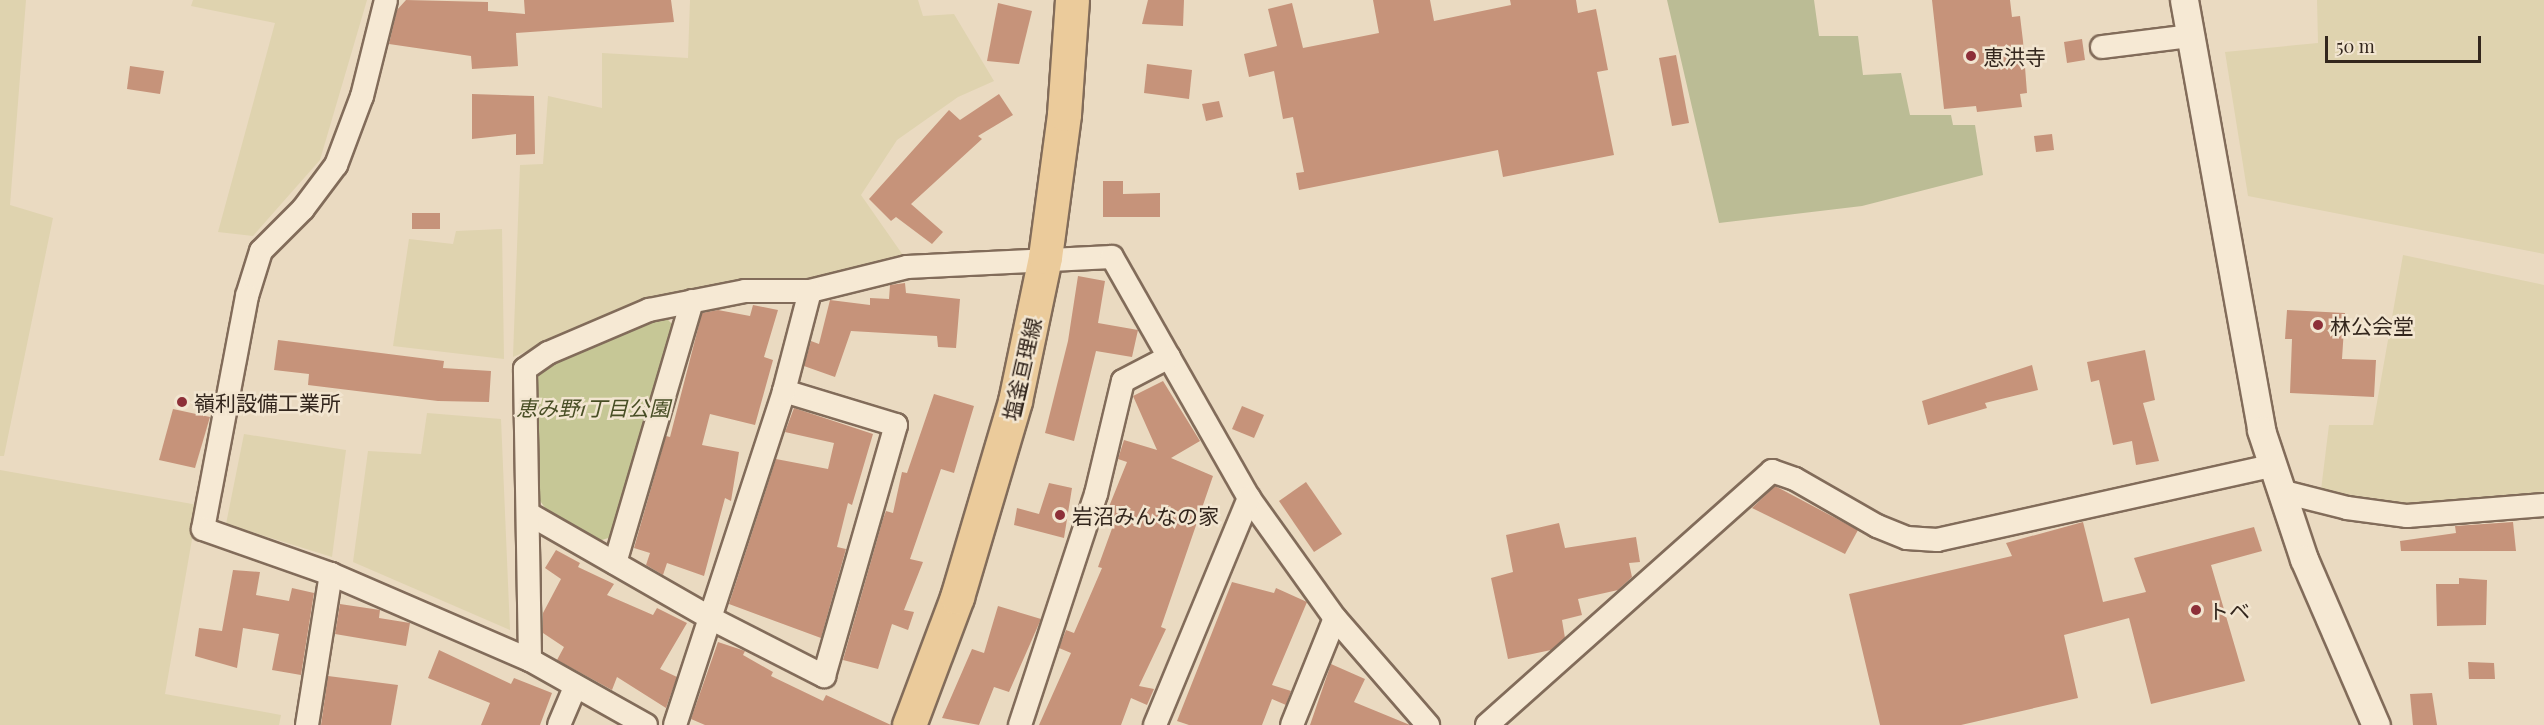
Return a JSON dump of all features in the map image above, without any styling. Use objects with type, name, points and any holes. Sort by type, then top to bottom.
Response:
[{"type":"main road","name":"塩釜亘理線","points":[[909,725],[957,597],[999,462],[1045,257],[1064,114],[1072,0]]},
{"type":"street","points":[[386,0],[362,96],[336,165],[303,209],[261,251],[247,296],[202,529],[331,574],[530,660],[574,689],[646,725]]},
{"type":"street","points":[[2184,0],[2261,430],[2276,478],[2376,725]]},
{"type":"street","points":[[2102,47],[2190,36]]},
{"type":"street","points":[[530,660],[525,369],[548,352],[649,310],[745,291],[810,291],[907,267],[1045,257],[1112,256],[1249,498],[1335,618],[1428,725]]},
{"type":"street","points":[[675,725],[712,619],[784,391],[810,291]]},
{"type":"street","points":[[615,563],[692,301]]},
{"type":"street","points":[[1020,725],[1096,494],[1123,381],[1169,357]]},
{"type":"street","points":[[529,514],[712,619],[824,676],[896,424],[784,391]]},
{"type":"street","points":[[1487,725],[1772,471],[1795,478],[1877,526],[1908,538],[1937,540],[2276,478],[2347,508],[2407,516],[2544,505]]},
{"type":"street","points":[[1155,725],[1249,498]]},
{"type":"street","points":[[306,725],[331,574]]},
{"type":"street","points":[[1292,725],[1335,618]]},
{"type":"street","points":[[559,725],[574,689]]},
{"type":"shaded area","points":[[0,0],[26,0],[10,205],[53,218],[4,456],[0,456]]},
{"type":"shaded area","points":[[193,0],[367,0],[320,160],[253,236],[218,232],[275,23],[191,6]]},
{"type":"shaded area","points":[[690,0],[918,0],[923,16],[954,14],[994,81],[958,97],[897,140],[861,195],[905,258],[811,278],[691,290],[637,304],[513,357],[520,165],[543,164],[548,96],[602,108],[602,53],[688,58]]},
{"type":"shaded area","points":[[2317,0],[2544,0],[2544,254],[2248,196],[2225,52],[2318,43]]},
{"type":"shaded area","points":[[502,229],[504,359],[393,346],[409,239],[453,244],[456,231]]},
{"type":"shaded area","points":[[2403,255],[2544,285],[2544,492],[2412,506],[2321,490],[2329,425],[2373,425]]},
{"type":"shaded area","points":[[427,413],[501,419],[510,630],[353,562],[368,451],[421,454]]},
{"type":"shaded area","points":[[244,434],[346,450],[332,557],[226,524]]},
{"type":"shaded area","points":[[0,470],[198,505],[165,694],[281,715],[279,725],[0,725]]},
{"type":"green space","points":[[1667,0],[1814,0],[1819,36],[1858,36],[1863,75],[1901,73],[1910,115],[1951,115],[1953,125],[1975,125],[1983,175],[1862,206],[1719,223]]},
{"type":"green space","name":"恵み野1丁目公園","points":[[665,317],[673,325],[615,536],[595,542],[548,512],[538,498],[537,373],[593,343]]},
{"type":"building","points":[[406,0],[488,2],[488,11],[525,14],[524,0],[671,0],[674,22],[516,33],[518,66],[472,69],[471,56],[389,44],[397,10]]},
{"type":"building","points":[[1148,0],[1184,0],[1183,26],[1142,24]]},
{"type":"building","points":[[1373,0],[1430,0],[1434,21],[1511,5],[1510,0],[1576,0],[1578,13],[1596,9],[1608,70],[1597,72],[1614,155],[1503,177],[1498,150],[1299,190],[1296,173],[1304,172],[1293,117],[1283,119],[1274,71],[1249,77],[1244,54],[1277,46],[1268,9],[1292,3],[1303,48],[1379,33]]},
{"type":"building","name":"恵洪寺","points":[[1932,0],[2010,0],[2012,17],[2020,16],[2023,41],[2027,93],[2020,94],[2022,107],[1977,112],[1976,106],[1944,109]]},
{"type":"building","points":[[998,3],[1032,11],[1019,64],[987,61]]},
{"type":"building","points":[[2082,39],[2085,60],[2067,63],[2064,42]]},
{"type":"building","points":[[1676,55],[1689,123],[1672,126],[1659,58]]},
{"type":"building","points":[[1147,64],[1192,70],[1189,99],[1144,93]]},
{"type":"building","points":[[130,66],[164,71],[160,94],[127,89]]},
{"type":"building","points":[[472,94],[534,96],[535,154],[516,155],[516,134],[472,139]]},
{"type":"building","points":[[999,94],[1013,115],[978,136],[982,139],[911,204],[943,232],[932,244],[896,217],[891,221],[869,199],[949,110],[960,120]]},
{"type":"building","points":[[1219,101],[1223,117],[1206,121],[1202,104]]},
{"type":"building","points":[[2052,134],[2054,150],[2036,152],[2034,136]]},
{"type":"building","points":[[1103,181],[1123,181],[1123,194],[1160,193],[1160,217],[1103,217]]},
{"type":"building","points":[[412,213],[440,213],[440,229],[412,229]]},
{"type":"building","points":[[1078,276],[1105,281],[1098,323],[1138,330],[1132,357],[1096,351],[1074,441],[1045,433],[1068,341]]},
{"type":"building","points":[[905,283],[906,293],[960,299],[956,348],[938,347],[937,336],[851,331],[835,377],[804,366],[811,341],[819,344],[830,300],[870,305],[870,298],[889,299],[890,285]]},
{"type":"building","points":[[753,305],[778,310],[764,357],[773,360],[755,425],[710,414],[702,445],[739,452],[731,501],[725,498],[704,576],[667,563],[663,575],[646,565],[650,553],[634,548],[666,436],[670,437],[702,313],[718,310],[750,316]]},
{"type":"building","points":[[2287,310],[2345,313],[2342,359],[2376,360],[2374,397],[2290,393],[2292,339],[2285,339]]},
{"type":"building","points":[[278,340],[444,361],[443,368],[491,371],[489,402],[438,401],[308,385],[309,374],[274,370]]},
{"type":"building","points":[[2145,350],[2155,400],[2143,403],[2159,461],[2136,465],[2132,441],[2113,445],[2099,380],[2091,382],[2087,362]]},
{"type":"building","points":[[2032,365],[2038,390],[1985,403],[1987,408],[1928,425],[1922,401]]},
{"type":"building","points":[[1163,381],[1200,441],[1171,458],[1213,476],[1161,627],[1166,629],[1139,686],[1154,689],[1147,705],[1131,698],[1121,725],[1039,725],[1071,653],[1059,648],[1066,630],[1074,633],[1102,568],[1098,567],[1114,523],[1104,519],[1127,462],[1118,459],[1124,440],[1157,450],[1133,396]]},
{"type":"building","points":[[934,394],[974,406],[954,473],[941,469],[910,559],[923,562],[904,610],[914,612],[908,630],[892,624],[878,669],[843,660],[883,519],[886,511],[893,513],[902,472],[907,473]]},
{"type":"building","points":[[1242,406],[1264,415],[1254,438],[1232,429]]},
{"type":"building","points":[[794,408],[873,434],[852,505],[848,503],[837,547],[846,549],[821,638],[729,604],[776,459],[828,469],[834,443],[785,432]]},
{"type":"building","points":[[173,409],[210,417],[195,468],[159,460]]},
{"type":"building","points":[[1306,482],[1342,534],[1314,552],[1279,501]]},
{"type":"building","points":[[1049,483],[1072,488],[1064,538],[1014,525],[1017,508],[1039,514]]},
{"type":"building","points":[[1775,486],[1858,530],[1845,554],[1752,508]]},
{"type":"building","points":[[2083,522],[2103,602],[2146,592],[2134,558],[2254,527],[2262,551],[2211,565],[2245,681],[2151,704],[2129,618],[2064,635],[2078,698],[1961,725],[1880,725],[1849,594],[2012,556],[2006,543]]},
{"type":"building","points":[[2513,522],[2516,551],[2401,551],[2400,541],[2456,533],[2455,526]]},
{"type":"building","points":[[1559,523],[1565,548],[1636,537],[1640,562],[1629,563],[1632,577],[1618,590],[1578,599],[1582,615],[1562,620],[1565,638],[1551,650],[1508,659],[1491,578],[1513,572],[1506,535]]},
{"type":"building","points":[[556,550],[580,563],[578,567],[614,584],[607,595],[653,615],[657,608],[687,623],[660,669],[677,677],[666,708],[617,677],[612,690],[557,660],[564,647],[543,633],[543,613],[561,579],[545,568]]},
{"type":"building","points":[[233,570],[260,572],[256,595],[289,601],[292,588],[314,593],[301,675],[272,670],[279,634],[243,628],[237,668],[195,656],[199,628],[222,631]]},
{"type":"building","points":[[2459,578],[2487,580],[2486,625],[2437,626],[2436,584],[2459,584]]},
{"type":"building","points":[[1232,582],[1274,593],[1276,588],[1307,602],[1272,685],[1291,691],[1286,705],[1272,699],[1262,725],[1189,725],[1177,721]]},
{"type":"building","points":[[340,604],[380,610],[379,618],[410,623],[406,646],[335,634]]},
{"type":"building","points":[[998,606],[1041,619],[1009,692],[994,687],[979,725],[942,718],[972,649],[984,653]]},
{"type":"building","points":[[718,642],[745,651],[743,655],[773,672],[771,676],[823,701],[826,695],[891,725],[705,725],[691,719]]},
{"type":"building","points":[[439,650],[511,684],[514,678],[552,693],[540,725],[481,725],[490,703],[428,678]]},
{"type":"building","points":[[2468,662],[2494,663],[2495,679],[2469,679]]},
{"type":"building","points":[[1331,664],[1365,679],[1354,702],[1410,725],[1310,725]]},
{"type":"building","points":[[328,676],[398,685],[391,725],[321,725]]},
{"type":"building","points":[[2432,693],[2437,725],[2413,725],[2410,694]]},
{"type":"place","name":"恵洪寺","points":[[1971,56]]},
{"type":"place","name":"林公会堂","points":[[2318,325]]},
{"type":"place","name":"嶺利設備工業所","points":[[182,402]]},
{"type":"place","name":"岩沼みんなの家","points":[[1060,515]]},
{"type":"place","name":"トベ","points":[[2196,610]]}]
